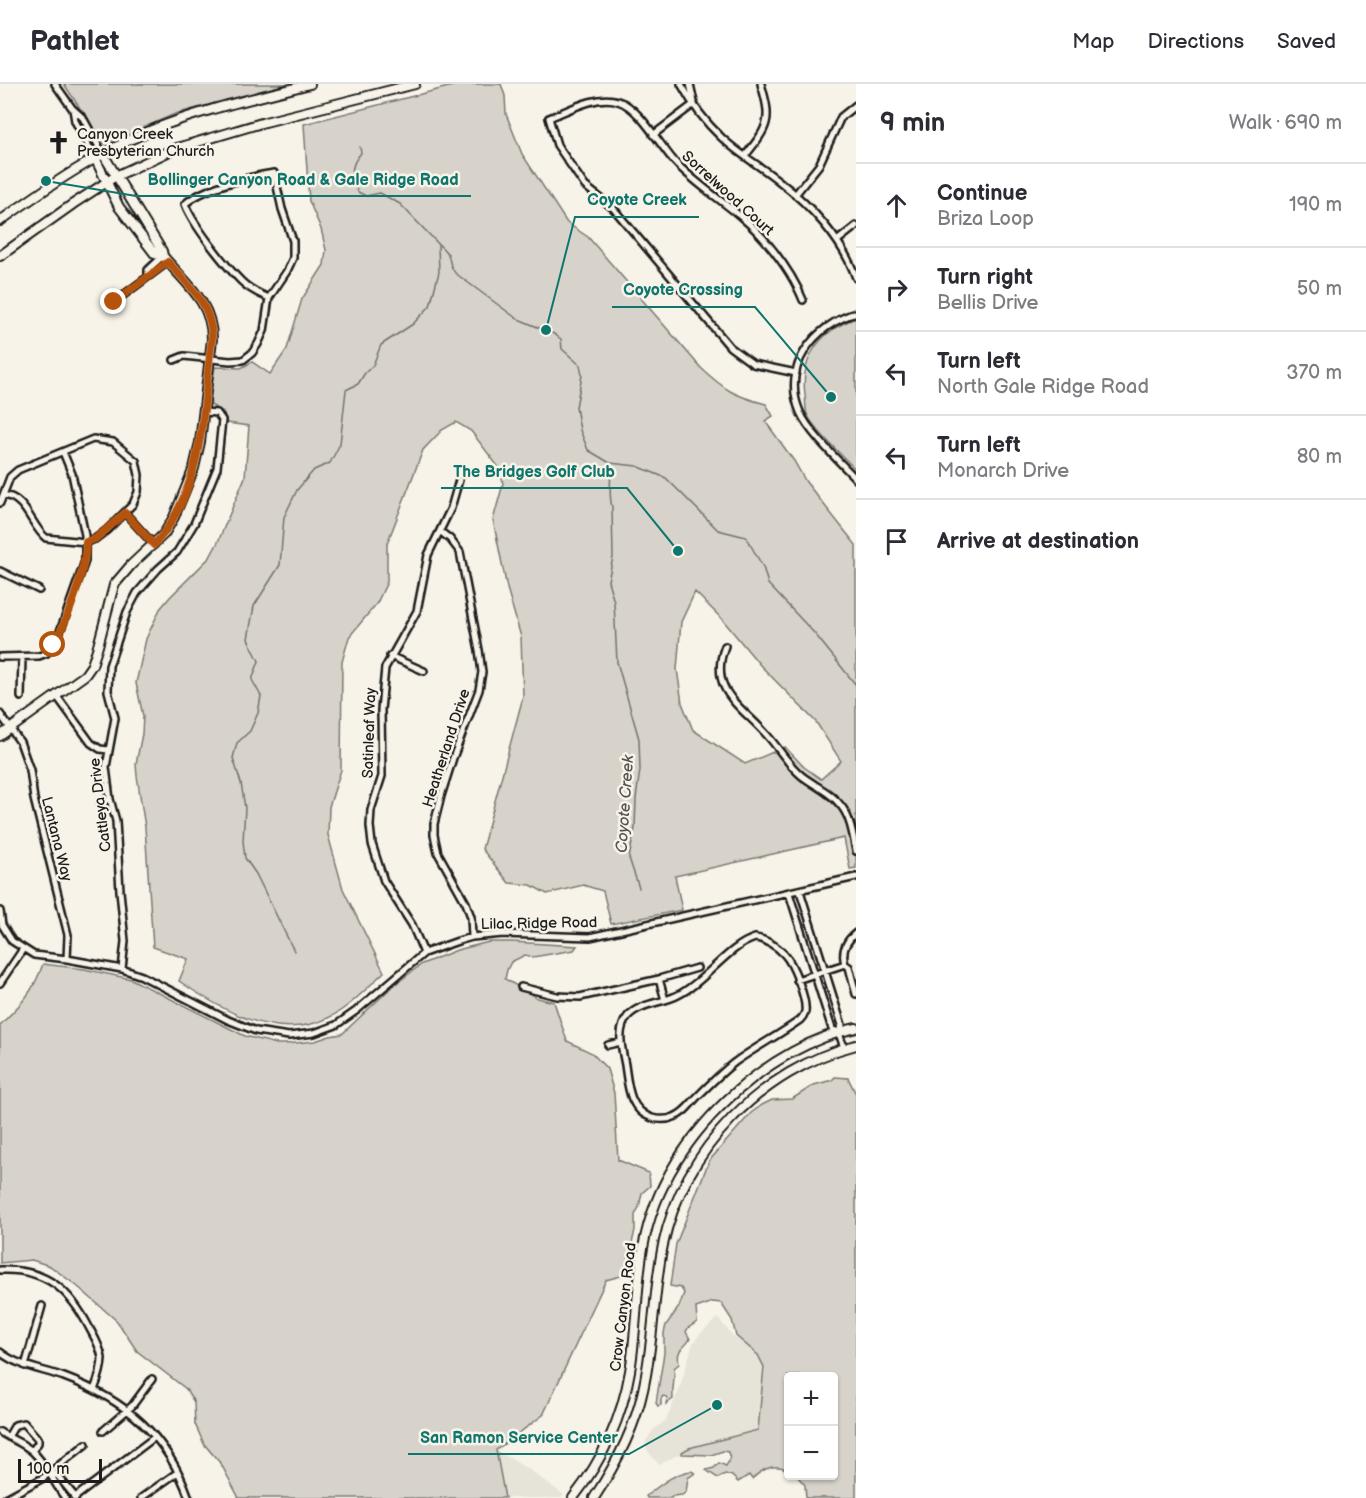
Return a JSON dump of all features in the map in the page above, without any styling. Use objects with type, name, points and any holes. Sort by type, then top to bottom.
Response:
[{"type":"main road","points":[[0,221],[68,173],[153,130],[186,117],[310,84]]},
{"type":"main road","points":[[0,256],[106,182],[174,149],[206,138],[415,84]]},
{"type":"main road","points":[[0,736],[76,683],[92,665],[114,585],[130,565],[164,534],[174,517],[194,468],[204,412],[212,324],[207,309],[165,259],[162,250],[103,154]]},
{"type":"main road","points":[[95,158],[119,207],[155,254],[165,259]]},
{"type":"main road","name":"Crow Canyon Road","points":[[573,1498],[590,1476],[621,1409],[630,1371],[642,1250],[661,1191],[676,1161],[695,1132],[749,1080],[801,1047],[856,1028]]},
{"type":"main road","name":"Crow Canyon Road","points":[[594,1498],[616,1461],[639,1408],[648,1365],[663,1244],[669,1221],[690,1174],[721,1130],[755,1096],[800,1067],[856,1045]]},
{"type":"street","points":[[55,84],[72,108],[83,118],[103,154]]},
{"type":"street","points":[[681,84],[715,132],[795,195],[837,241],[850,262],[856,278]]},
{"type":"street","points":[[690,84],[694,104]]},
{"type":"street","points":[[745,156],[763,132],[768,120],[768,106],[761,84]]},
{"type":"street","name":"Sorrelwood Court","points":[[796,373],[753,364],[730,347],[613,208],[585,186],[557,145],[549,118],[593,101],[608,98],[632,108],[673,160],[696,183],[738,214],[763,238],[796,281],[803,300]]},
{"type":"street","points":[[653,135],[694,104]]},
{"type":"street","points":[[795,195],[819,165],[841,117],[856,105]]},
{"type":"street","points":[[72,108],[75,121],[95,158]]},
{"type":"street","points":[[174,360],[184,356],[230,361],[243,360],[252,353],[264,331],[269,298],[287,272],[293,258],[293,241],[282,209],[274,173],[226,184],[192,197],[185,204],[203,234],[241,281],[257,293],[269,298]]},
{"type":"street","points":[[837,241],[856,226]]},
{"type":"street","points":[[114,302],[148,275],[148,270],[165,259]]},
{"type":"street","points":[[856,313],[842,317],[826,326],[803,354],[796,373],[796,394],[800,412],[810,427],[856,479]]},
{"type":"street","points":[[108,750],[115,718],[107,681],[127,612],[145,582],[177,552],[187,537],[217,468],[222,420],[217,413],[204,412]]},
{"type":"street","points":[[0,503],[3,495],[10,477],[18,470],[93,439],[113,442],[136,460],[140,475],[138,492],[133,504],[95,539],[86,542],[46,538],[19,502],[9,495],[3,495]]},
{"type":"street","points":[[0,657],[39,656],[47,653],[58,637],[85,561],[86,542],[72,474],[63,452]]},
{"type":"street","name":"Satinleaf Way","points":[[424,953],[412,925],[384,880],[372,844],[371,810],[382,776],[383,680],[390,656],[417,611],[428,555],[451,508],[459,480]]},
{"type":"street","points":[[125,513],[154,545]]},
{"type":"street","name":"Heatherland Drive","points":[[441,532],[450,538],[460,552],[482,672],[479,690],[453,758],[434,824],[438,853],[466,903],[471,918],[472,937]]},
{"type":"street","points":[[0,571],[39,590]]},
{"type":"street","points":[[725,645],[720,659],[720,670],[721,680],[728,695],[768,737],[781,756],[794,769],[834,797],[843,808],[850,824],[856,851]]},
{"type":"street","points":[[390,656],[424,671]]},
{"type":"street","points":[[21,657],[21,698]]},
{"type":"street","name":"Cattleya Drive","points":[[56,695],[91,743],[100,749],[108,750],[106,767],[110,799],[116,821],[125,941],[122,969]]},
{"type":"street","name":"Lantana Way","points":[[0,714],[20,742],[30,770],[34,799],[68,935],[68,959]]},
{"type":"street","points":[[100,802],[110,799]]},
{"type":"street","name":"Lilac Ridge Road","points":[[23,950],[34,955],[122,969],[142,976],[228,1020],[256,1031],[289,1036],[314,1033],[336,1025],[356,1011],[424,953],[472,937],[503,934],[590,937],[856,877]]},
{"type":"street","points":[[800,891],[842,1025],[839,1033],[844,1048]]},
{"type":"street","points":[[789,893],[832,1029],[839,1033]]},
{"type":"street","points":[[0,911],[2,925],[12,941],[23,950],[0,983]]},
{"type":"street","points":[[856,933],[848,940],[842,956],[849,967],[856,994]]},
{"type":"street","points":[[755,939],[763,939],[784,953],[797,980],[805,1011],[800,1020],[734,1063],[685,1111],[667,1120],[657,1119],[645,1115],[636,1106],[630,1095],[621,1042],[621,1029],[628,1016],[638,1009],[679,995],[705,977],[738,947],[755,939]]},
{"type":"street","points":[[797,980],[845,964]]},
{"type":"street","points":[[521,987],[557,996],[580,997],[697,968]]},
{"type":"street","points":[[659,979],[665,1000]]},
{"type":"street","points":[[608,1045],[621,1042]]},
{"type":"street","points":[[0,1270],[31,1272],[45,1278],[57,1284],[74,1302],[99,1346],[102,1357],[94,1390]]},
{"type":"street","points":[[26,1366],[42,1306]]},
{"type":"street","points":[[0,1352],[26,1366],[65,1377],[94,1390],[129,1410],[149,1429],[173,1463],[189,1498]]},
{"type":"street","points":[[103,1431],[129,1410],[152,1378]]},
{"type":"street","points":[[8,1437],[15,1425],[24,1423],[38,1439],[32,1451]]},
{"type":"street","points":[[0,1432],[32,1451],[50,1472],[53,1481],[65,1498]]},
{"type":"street","points":[[50,1472],[58,1476],[75,1498],[155,1437]]},
{"type":"street","points":[[6,1498],[50,1472],[86,1444]]},
{"type":"street","points":[[141,1498],[178,1472]]},
{"type":"shaded area","points":[[64,84],[286,84],[175,114],[105,144],[99,141]]},
{"type":"shaded area","points":[[460,84],[501,84],[505,96],[506,114],[522,154],[567,223],[588,237],[701,368],[730,391],[766,404],[773,416],[765,421],[806,482],[856,545],[856,868],[850,869],[844,838],[675,876],[682,910],[611,924],[603,891],[583,885],[547,894],[531,885],[509,883],[482,849],[523,697],[521,637],[507,588],[493,520],[503,484],[500,469],[471,431],[456,422],[442,430],[423,450],[387,544],[387,582],[377,603],[349,637],[342,662],[341,770],[329,807],[328,835],[343,889],[384,972],[334,1015],[306,1025],[287,1027],[248,1019],[212,1002],[179,981],[188,959],[153,947],[145,827],[136,764],[143,716],[136,683],[146,639],[160,609],[210,557],[245,477],[249,426],[227,423],[223,412],[211,405],[210,397],[215,367],[241,368],[252,362],[270,374],[287,349],[302,299],[324,265],[326,250],[321,229],[309,201],[304,124]],"holes":[[[695,592],[722,619],[760,665],[816,722],[841,761],[821,779],[804,767],[785,747],[745,764],[693,730],[682,703],[677,669],[681,622]]]},
{"type":"shaded area","points":[[856,318],[856,470],[810,420],[806,410],[804,381],[809,357],[815,347],[832,330]]},
{"type":"shaded area","points":[[489,942],[577,946],[574,950],[533,957],[525,955],[511,962],[505,979],[537,998],[554,1002],[567,1041],[592,1053],[607,1069],[614,1093],[618,1160],[649,1173],[650,1186],[642,1193],[635,1215],[635,1230],[625,1275],[606,1280],[543,1415],[496,1450],[505,1498],[239,1498],[221,1464],[204,1444],[195,1424],[194,1402],[186,1389],[137,1351],[117,1321],[50,1266],[32,1260],[0,1263],[0,1025],[26,998],[43,964],[84,969],[131,979],[245,1036],[277,1044],[315,1041],[342,1034],[393,986],[422,964],[457,950]]},
{"type":"shaded area","points":[[835,1077],[848,1078],[856,1094],[856,1498],[806,1498],[805,1485],[801,1480],[838,1480],[838,1372],[784,1372],[784,1468],[769,1468],[752,1479],[749,1475],[738,1482],[732,1476],[725,1474],[718,1478],[706,1470],[714,1468],[719,1463],[726,1466],[730,1459],[728,1452],[723,1451],[711,1455],[682,1454],[689,1448],[758,1430],[764,1367],[758,1355],[736,1336],[732,1320],[721,1303],[713,1302],[696,1308],[697,1322],[686,1332],[690,1339],[680,1352],[679,1364],[674,1368],[673,1399],[666,1404],[667,1397],[663,1396],[661,1405],[658,1406],[656,1403],[666,1325],[679,1307],[684,1293],[681,1288],[670,1286],[676,1244],[709,1161],[751,1113],[762,1105],[772,1100],[792,1099],[814,1085]]},
{"type":"shaded area","points":[[718,1318],[731,1334],[758,1355],[764,1367],[758,1430],[690,1448],[659,1465],[645,1443],[653,1430],[666,1420],[679,1390],[693,1343]]},
{"type":"shaded area","points":[[496,1450],[531,1471],[564,1495],[561,1498],[505,1498]]},
{"type":"shaded area","points":[[691,1471],[695,1473],[688,1478],[686,1492],[682,1495],[671,1498],[647,1498],[646,1496],[667,1481]]},
{"type":"waterway","name":"Coyote Creek","points":[[360,147],[361,153],[354,162],[352,171],[358,192],[366,196],[380,193],[400,204],[448,254],[455,273],[516,318],[561,339],[562,349],[580,365],[582,375],[576,407],[580,430],[588,450],[610,463],[637,466],[666,478],[718,530],[746,537],[763,567],[768,584],[815,634],[856,685]]},
{"type":"waterway","points":[[294,951],[256,874],[245,858],[243,841],[245,808],[241,783],[233,758],[237,743],[250,731],[258,713],[261,696],[252,680],[259,661],[248,639],[254,606],[280,565],[284,517],[297,490],[314,470],[330,463],[340,444],[346,390],[358,384],[373,365],[381,345],[413,324],[430,306],[439,272],[438,245]]},
{"type":"waterway","name":"Coyote Creek","points":[[610,464],[613,557],[608,581],[614,602],[617,662],[639,739],[640,770],[635,828],[629,858],[639,888]]},
{"type":"place","name":"Canyon Creek Presbyterian Church","points":[[59,143]]},
{"type":"place","name":"Bollinger Canyon Road & Gale Ridge Road","points":[[46,181]]},
{"type":"place","name":"Coyote Creek","points":[[546,330]]},
{"type":"place","name":"Coyote Crossing","points":[[831,397]]},
{"type":"place","name":"The Bridges Golf Club","points":[[678,551]]},
{"type":"place","name":"San Ramon Service Center","points":[[717,1405]]},
{"type":"route","points":[[53,645],[58,637],[85,561],[86,542],[95,539],[125,513],[154,545],[174,517],[194,468],[200,442],[212,339],[212,324],[207,309],[168,262],[114,302]]}]
